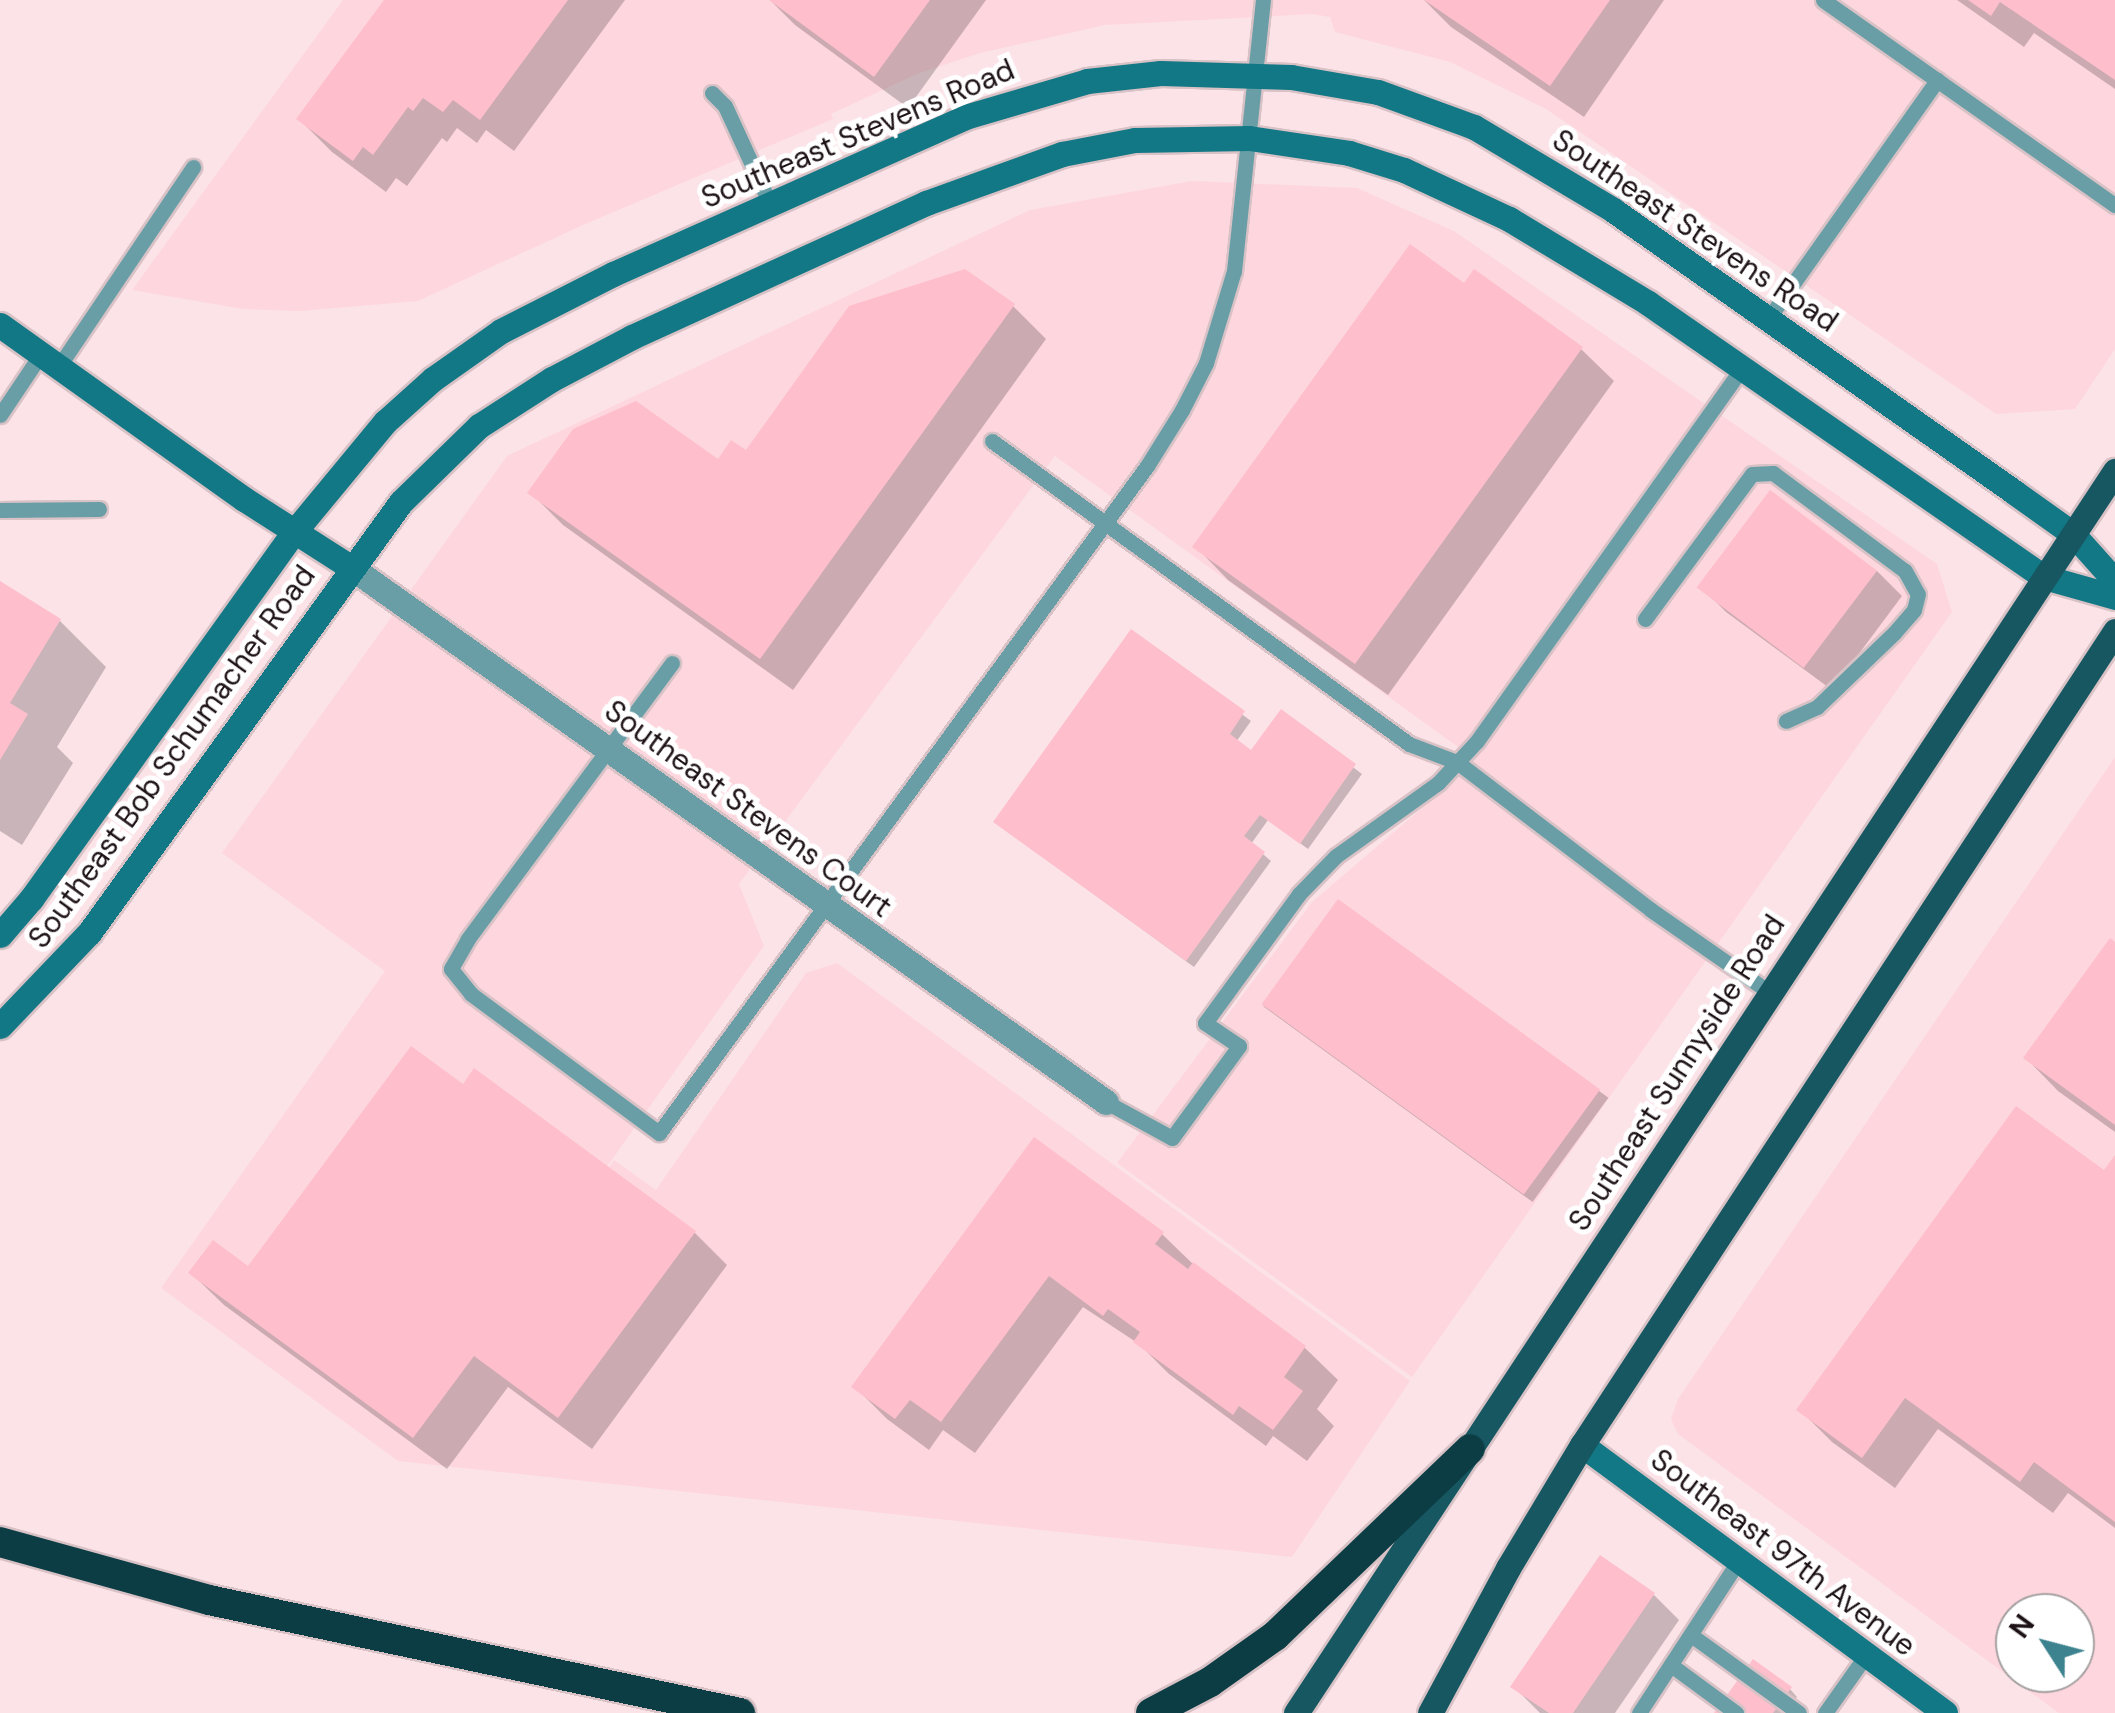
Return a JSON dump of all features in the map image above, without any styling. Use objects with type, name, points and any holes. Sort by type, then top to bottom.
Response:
[{"type":"highway","points":[[1151,1713],[1210,1682],[1275,1636],[1470,1449]]},
{"type":"highway","points":[[0,1542],[209,1600],[740,1713]]},
{"type":"main road","name":"Southeast Stevens Road","points":[[294,532],[385,422],[478,346],[528,315],[613,274],[1021,97],[1106,79],[1255,73],[1378,92],[1474,127],[1613,210],[2073,534],[2115,581]]},
{"type":"main road","points":[[0,325],[294,532],[352,568],[401,502],[479,426],[552,379],[632,337],[926,203],[1018,167],[1135,140],[1249,138],[1349,153],[1458,193],[1648,303],[2044,577],[2115,597]]},
{"type":"main road","name":"Southeast Sunnyside Road","points":[[1296,1713],[2115,471]]},
{"type":"main road","name":"Southeast Bob Schumacher Road","points":[[0,935],[31,899],[294,532]]},
{"type":"main road","name":"Southeast Bob Schumacher Road","points":[[0,1026],[89,933],[352,568]]},
{"type":"main road","points":[[1430,1713],[1508,1568],[1582,1445],[2115,630]]},
{"type":"main road","name":"Southeast 97th Avenue","points":[[1582,1445],[1946,1713]]},
{"type":"street","name":"Southeast Stevens Court","points":[[352,568],[1106,1102]]},
{"type":"lane","points":[[672,663],[468,938],[452,970],[471,994],[659,1134],[1105,524],[1182,410],[1218,330],[1242,227],[1263,0]]},
{"type":"lane","points":[[1823,0],[2115,205]]},
{"type":"lane","points":[[1768,320],[1937,80]]},
{"type":"lane","points":[[712,93],[724,106],[770,204]]},
{"type":"lane","points":[[0,415],[50,360],[193,166]]},
{"type":"lane","points":[[1106,1102],[1172,1138],[1240,1046],[1205,1023],[1299,894],[1336,856],[1438,783],[1457,762],[1741,369]]},
{"type":"lane","points":[[992,441],[1409,744],[1457,762],[1650,910],[1768,992]]},
{"type":"lane","points":[[1645,620],[1752,474],[1773,473],[1905,571],[1918,594],[1914,610],[1894,633],[1817,707],[1786,721]]},
{"type":"lane","points":[[0,510],[99,509]]},
{"type":"lane","points":[[1663,1713],[1643,1707],[1739,1560]]},
{"type":"lane","points":[[1691,1635],[1800,1713]]},
{"type":"lane","points":[[1825,1713],[1866,1655]]},
{"type":"lane","points":[[1671,1665],[1736,1713]]},
{"type":"shaded area","points":[[343,0],[2115,0],[2115,349],[2075,409],[1996,414],[1546,109],[1450,62],[1335,32],[1330,17],[1312,14],[1105,25],[980,53],[917,74],[831,114],[833,119],[583,225],[418,301],[300,311],[243,309],[132,290]]},
{"type":"shaded area","points":[[1192,181],[1357,188],[1454,231],[1937,564],[1952,612],[1412,1377],[1117,1163],[1312,902],[1435,797],[1472,757],[1055,456],[739,884],[764,946],[537,1265],[614,1160],[656,1190],[806,973],[837,963],[1410,1381],[1292,1557],[398,1461],[161,1288],[385,971],[222,853],[507,456],[1030,210]]},
{"type":"shaded area","points":[[2115,757],[2115,1713],[2059,1713],[2032,1693],[2095,1693],[2095,1593],[1995,1593],[1995,1666],[1678,1434],[1671,1419],[1678,1399]]},
{"type":"building","points":[[384,0],[568,0],[480,120],[453,100],[443,112],[423,98],[413,111],[408,107],[373,155],[363,147],[353,161],[296,119]]},
{"type":"building","points":[[769,0],[930,0],[874,77]]},
{"type":"building","points":[[1424,0],[1610,0],[1550,86]]},
{"type":"building","points":[[1968,0],[2115,0],[2115,80],[2000,2],[1991,16]]},
{"type":"building","points":[[1410,244],[1464,283],[1474,269],[1583,347],[1355,664],[1192,547]]},
{"type":"building","points":[[965,269],[1015,304],[760,659],[527,493],[573,429],[636,401],[718,459],[731,440],[746,450],[849,306]]},
{"type":"building","points":[[1770,490],[1877,571],[1804,668],[1697,587]]},
{"type":"building","points":[[0,581],[61,619],[10,703],[28,714],[0,760]]},
{"type":"building","points":[[1131,629],[1245,711],[1230,734],[1251,750],[1281,709],[1356,764],[1300,844],[1260,815],[1244,836],[1265,852],[1186,961],[993,822]]},
{"type":"building","points":[[1338,899],[1600,1089],[1524,1195],[1262,1004]]},
{"type":"building","points":[[2110,938],[2115,942],[2115,1125],[2023,1058]]},
{"type":"building","points":[[411,1046],[463,1084],[474,1068],[696,1231],[558,1418],[474,1356],[413,1438],[188,1273],[213,1240],[248,1266]]},
{"type":"building","points":[[2016,1106],[2104,1170],[2115,1155],[2115,1522],[2034,1462],[2020,1482],[1905,1398],[1862,1458],[1796,1410]]},
{"type":"building","points":[[1034,1137],[1164,1232],[1155,1244],[1188,1269],[1193,1262],[1306,1346],[1284,1377],[1303,1391],[1273,1430],[1239,1406],[1233,1415],[1133,1342],[1140,1332],[1108,1309],[1103,1316],[1049,1276],[941,1422],[910,1400],[895,1419],[851,1387]]},
{"type":"building","points":[[1600,1555],[1655,1593],[1573,1713],[1549,1713],[1510,1687]]},
{"type":"building","points":[[1753,1659],[1792,1687],[1773,1713],[1714,1713]]}]
